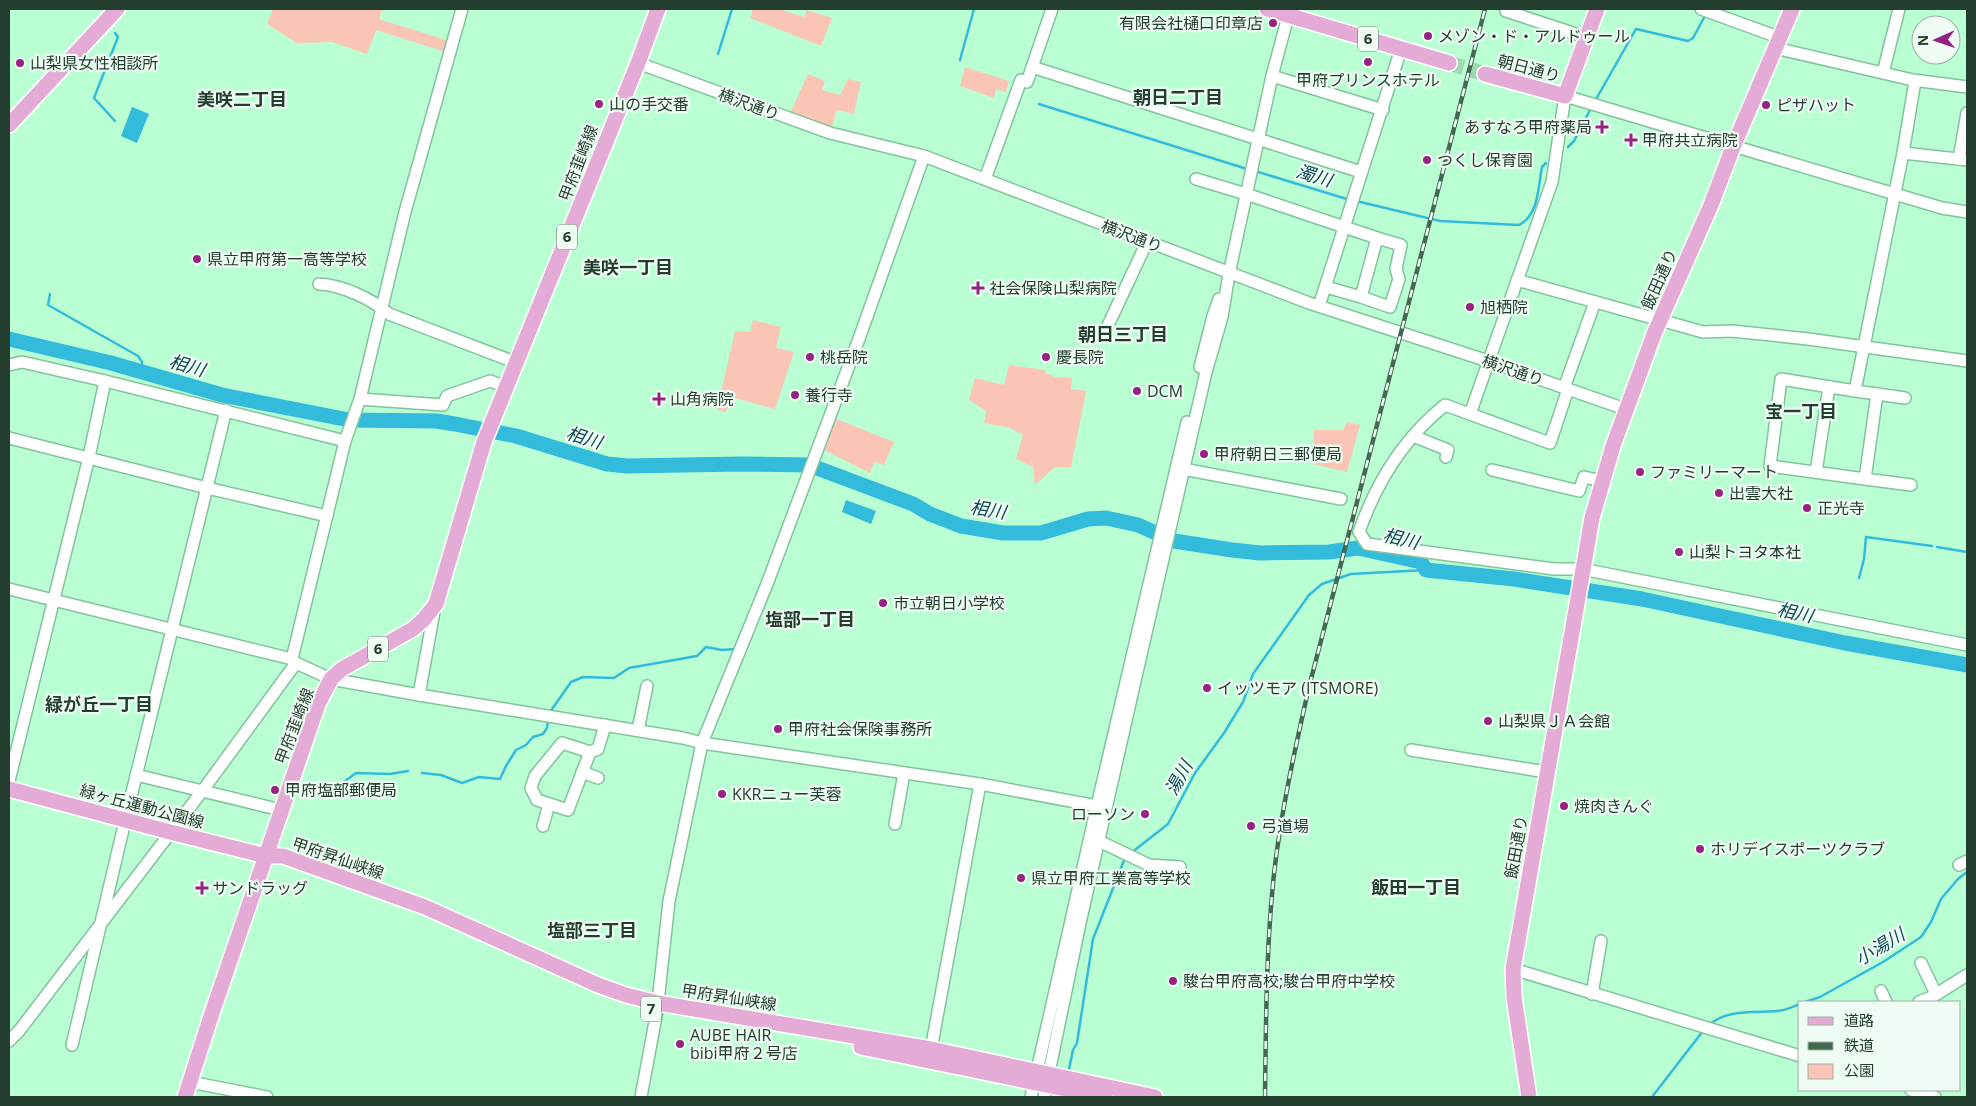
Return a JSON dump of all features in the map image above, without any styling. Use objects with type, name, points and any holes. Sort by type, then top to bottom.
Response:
[{"type":"main road","points":[[9,125],[118,9]]},
{"type":"main road","name":"甲府韮崎線","points":[[186,1097],[318,704],[332,679],[342,669],[413,629],[436,604],[484,442],[638,63],[658,9]]},
{"type":"main road","name":"6","points":[[1267,9],[1289,12],[1449,63]]},
{"type":"main road","points":[[1565,96],[1585,37],[1597,9]]},
{"type":"main road","name":"飯田通り","points":[[1529,1097],[1514,997],[1513,968],[1592,518],[1625,409],[1660,320],[1711,205],[1733,146],[1792,9]]},
{"type":"main road","name":"朝日通り","points":[[1484,74],[1565,96]]},
{"type":"main road","name":"緑ヶ丘運動公園線","points":[[9,789],[125,821],[266,856]]},
{"type":"main road","name":"甲府昇仙峡線","points":[[266,856],[283,856],[425,907],[598,985],[657,1007],[930,1054],[1105,1097]]},
{"type":"main road","name":"甲府昇仙峡線","points":[[1050,1084],[1155,1097]]},
{"type":"street","points":[[9,1041],[19,1031],[203,790],[294,661],[346,440],[360,399],[409,196],[462,9]]},
{"type":"street","points":[[985,179],[1021,80],[1027,82],[1052,9]]},
{"type":"street","points":[[1506,9],[1506,11],[1585,37]]},
{"type":"street","points":[[1701,9],[1777,43],[1915,81],[1967,87]]},
{"type":"street","points":[[1882,73],[1899,9]]},
{"type":"street","points":[[1050,1084],[1097,806],[1180,469],[1222,317],[1229,274],[1258,139],[1289,12]]},
{"type":"street","points":[[1319,306],[1401,49]]},
{"type":"street","name":"横沢通り","points":[[638,63],[830,133],[924,156],[1229,274],[1625,409]]},
{"type":"street","points":[[1032,67],[1361,172]]},
{"type":"street","points":[[1272,76],[1382,110]]},
{"type":"street","points":[[1855,391],[1915,81]]},
{"type":"street","points":[[1470,414],[1552,182],[1565,96],[1942,208],[1967,212]]},
{"type":"street","points":[[1902,153],[1963,160],[1967,113]]},
{"type":"street","points":[[642,1097],[657,1007],[669,901],[702,742],[767,584],[924,156]]},
{"type":"street","points":[[1196,179],[1401,245],[1396,269],[1399,279],[1390,307],[1326,287]]},
{"type":"street","points":[[1361,297],[1377,238]]},
{"type":"street","points":[[1103,336],[1147,242]]},
{"type":"street","points":[[1517,280],[1704,332],[1732,331],[1864,346],[1967,361]]},
{"type":"street","points":[[319,284],[329,285],[381,307],[389,314],[517,363]]},
{"type":"street","points":[[1595,302],[1550,443],[1444,405],[1432,415],[1404,446],[1381,481],[1367,507],[1359,532],[1366,544],[1554,569],[1582,570],[1967,645]]},
{"type":"street","points":[[9,365],[22,362],[346,440]]},
{"type":"street","points":[[1905,398],[1781,380],[1770,466],[1911,485]]},
{"type":"street","points":[[9,781],[14,741],[53,600],[89,457],[105,381]]},
{"type":"street","points":[[360,399],[443,405],[447,396],[490,381],[507,387]]},
{"type":"street","points":[[1816,472],[1829,387]]},
{"type":"street","points":[[1865,479],[1877,394]]},
{"type":"street","points":[[72,1045],[226,410]]},
{"type":"street","points":[[1413,436],[1448,450],[1446,457]]},
{"type":"street","points":[[9,438],[327,516]]},
{"type":"street","points":[[1180,469],[1341,499]]},
{"type":"street","points":[[1492,470],[1579,491],[1584,477],[1602,481]]},
{"type":"street","points":[[1050,1084],[1161,549]]},
{"type":"street","points":[[9,589],[294,661],[332,679],[702,742],[980,784],[1097,806]]},
{"type":"street","points":[[419,695],[436,604]]},
{"type":"street","points":[[1929,637],[1967,640]]},
{"type":"street","points":[[638,730],[647,686]]},
{"type":"street","points":[[590,752],[568,810],[537,800],[531,788],[535,776],[562,743],[590,752],[598,749],[605,725]]},
{"type":"street","points":[[1412,750],[1546,772]]},
{"type":"street","points":[[582,772],[598,778]]},
{"type":"street","points":[[896,824],[904,773]]},
{"type":"street","points":[[136,775],[282,810]]},
{"type":"street","points":[[930,1054],[980,784]]},
{"type":"street","points":[[543,826],[549,804]]},
{"type":"street","points":[[1099,841],[1149,865],[1180,867]]},
{"type":"street","points":[[1592,994],[1601,941]]},
{"type":"street","points":[[1921,963],[1939,993],[1946,1001]]},
{"type":"street","points":[[1513,968],[1592,994],[1798,1055]]},
{"type":"street","points":[[1921,1001],[1939,993],[1967,975]]},
{"type":"street","points":[[1880,991],[1885,1001]]},
{"type":"street","points":[[190,1082],[267,1097]]},
{"type":"street","points":[[1914,1091],[1935,1097]]},
{"type":"green space","points":[[273,9],[382,9],[379,19],[452,42],[449,53],[376,30],[367,54],[332,42],[297,43],[267,24]]},
{"type":"green space","points":[[753,9],[779,9],[804,17],[807,10],[832,18],[821,46],[750,18]]},
{"type":"green space","points":[[965,67],[1009,81],[1006,92],[996,89],[994,98],[960,86]]},
{"type":"green space","points":[[808,74],[825,81],[822,90],[840,95],[848,79],[861,82],[854,114],[837,110],[830,133],[788,118]]},
{"type":"green space","points":[[753,320],[781,327],[776,348],[794,352],[775,409],[731,397],[726,412],[717,410],[735,331],[750,332]]},
{"type":"green space","points":[[1009,365],[1046,370],[1045,374],[1053,375],[1053,377],[1072,378],[1071,389],[1086,391],[1071,467],[1055,467],[1035,485],[1033,467],[1016,459],[1023,435],[1010,428],[984,423],[986,411],[969,400],[975,378],[1004,385]]},
{"type":"green space","points":[[829,416],[894,442],[884,465],[874,462],[870,473],[818,447]]},
{"type":"green space","points":[[1347,422],[1360,425],[1347,472],[1313,464],[1314,430],[1343,430]]},
{"type":"water","points":[[132,107],[149,114],[137,143],[121,136]]},
{"type":"water","points":[[846,500],[876,511],[871,524],[842,512]]},
{"type":"waterway","points":[[718,54],[732,9]]},
{"type":"waterway","points":[[960,60],[974,9]]},
{"type":"waterway","name":"濁川","points":[[1595,101],[1636,29],[1688,41],[1693,38],[1706,14]]},
{"type":"waterway","points":[[115,33],[118,37],[94,98],[115,121]]},
{"type":"waterway","name":"濁川","points":[[1039,104],[1247,169]]},
{"type":"waterway","name":"濁川","points":[[1568,147],[1574,141],[1591,108]]},
{"type":"waterway","name":"濁川","points":[[1356,201],[1440,221],[1519,225],[1526,220],[1534,208],[1542,167],[1546,163]]},
{"type":"waterway","name":"濁川","points":[[1255,171],[1350,200]]},
{"type":"waterway","points":[[50,294],[48,305],[138,356],[142,362],[142,372]]},
{"type":"waterway","name":"相川","points":[[9,339],[111,363],[222,395],[349,420],[436,421],[455,424],[516,436],[607,464],[627,466],[809,465],[913,504],[930,514],[961,526],[1003,533],[1041,533],[1088,519],[1106,518],[1138,525],[1174,541],[1232,550],[1260,553],[1329,552],[1358,548],[1421,562],[1426,570],[1514,579],[1642,599],[1845,643],[1967,665]]},
{"type":"waterway","points":[[1859,578],[1864,559],[1866,537],[1932,546]]},
{"type":"waterway","points":[[1937,547],[1967,552]]},
{"type":"waterway","name":"湯川","points":[[1131,853],[1168,824],[1195,773],[1224,733],[1243,702],[1253,674],[1309,595],[1322,584],[1351,574],[1426,570]]},
{"type":"waterway","points":[[550,712],[571,682],[583,677],[614,678],[629,668],[697,656],[706,647],[722,650],[736,649]]},
{"type":"waterway","points":[[422,773],[441,775],[462,783],[479,777],[500,779],[516,750],[526,745],[533,737],[543,734],[547,728],[548,720]]},
{"type":"waterway","points":[[345,781],[356,773],[390,774],[408,771]]},
{"type":"waterway","name":"湯川","points":[[1068,1074],[1073,1050],[1077,1043],[1093,939],[1125,858]]},
{"type":"waterway","name":"小湯川","points":[[1808,1001],[1820,997],[1883,962],[1921,937],[1931,922],[1941,899],[1958,879],[1967,872]]},
{"type":"waterway","name":"小湯川","points":[[1710,1024],[1717,1019],[1733,1014],[1780,1011],[1798,1005]]},
{"type":"waterway","name":"小湯川","points":[[1652,1097],[1703,1031]]},
{"type":"tunnel","points":[[1449,63],[1485,74]]},
{"type":"railway","points":[[1265,1097],[1271,902],[1280,827],[1289,780],[1309,687],[1485,9]]},
{"type":"place","name":"有限会社樋口印章店","points":[[1273,23]]},
{"type":"place","name":"メゾン・ド・アルドゥール","points":[[1428,36]]},
{"type":"place","name":"甲府プリンスホテル","points":[[1368,62]]},
{"type":"place","name":"山梨県女性相談所","points":[[20,63]]},
{"type":"place","name":"山の手交番","points":[[599,104]]},
{"type":"place","name":"ピザハット","points":[[1766,105]]},
{"type":"place","name":"あすなろ甲府薬局","points":[[1602,127]]},
{"type":"place","name":"甲府共立病院","points":[[1631,140]]},
{"type":"place","name":"つくし保育園","points":[[1427,160]]},
{"type":"place","name":"県立甲府第一高等学校","points":[[197,259]]},
{"type":"place","name":"社会保険山梨病院","points":[[978,288]]},
{"type":"place","name":"旭栖院","points":[[1470,307]]},
{"type":"place","name":"桃岳院","points":[[810,357]]},
{"type":"place","name":"慶長院","points":[[1046,357]]},
{"type":"place","name":"DCM","points":[[1137,391]]},
{"type":"place","name":"養行寺","points":[[795,395]]},
{"type":"place","name":"山角病院","points":[[659,399]]},
{"type":"place","name":"甲府朝日三郵便局","points":[[1204,454]]},
{"type":"place","name":"ファミリーマート","points":[[1640,472]]},
{"type":"place","name":"出雲大社","points":[[1719,493]]},
{"type":"place","name":"正光寺","points":[[1807,508]]},
{"type":"place","name":"山梨トヨタ本社","points":[[1679,552]]},
{"type":"place","name":"市立朝日小学校","points":[[883,603]]},
{"type":"place","name":"イッツモア (ITSMORE)","points":[[1207,688]]},
{"type":"place","name":"山梨県ＪＡ会館","points":[[1488,721]]},
{"type":"place","name":"甲府社会保険事務所","points":[[778,729]]},
{"type":"place","name":"甲府塩部郵便局","points":[[275,790]]},
{"type":"place","name":"KKRニュー芙蓉","points":[[722,794]]},
{"type":"place","name":"焼肉きんぐ","points":[[1564,806]]},
{"type":"place","name":"ローソン","points":[[1145,814]]},
{"type":"place","name":"弓道場","points":[[1251,826]]},
{"type":"place","name":"ホリデイスポーツクラブ","points":[[1700,849]]},
{"type":"place","name":"県立甲府工業高等学校","points":[[1021,878]]},
{"type":"place","name":"サンドラッグ","points":[[202,888]]},
{"type":"place","name":"駿台甲府高校;駿台甲府中学校","points":[[1173,981]]},
{"type":"place","name":"AUBE HAIR bibi甲府２号店","points":[[680,1044]]},
{"type":"district","name":"朝日二丁目","points":[[1178,98]]},
{"type":"district","name":"美咲二丁目","points":[[242,100]]},
{"type":"district","name":"美咲一丁目","points":[[628,268]]},
{"type":"district","name":"朝日三丁目","points":[[1123,335]]},
{"type":"district","name":"宝一丁目","points":[[1801,412]]},
{"type":"district","name":"塩部一丁目","points":[[810,620]]},
{"type":"district","name":"緑が丘一丁目","points":[[99,705]]},
{"type":"district","name":"飯田一丁目","points":[[1416,888]]},
{"type":"district","name":"塩部三丁目","points":[[592,931]]}]
